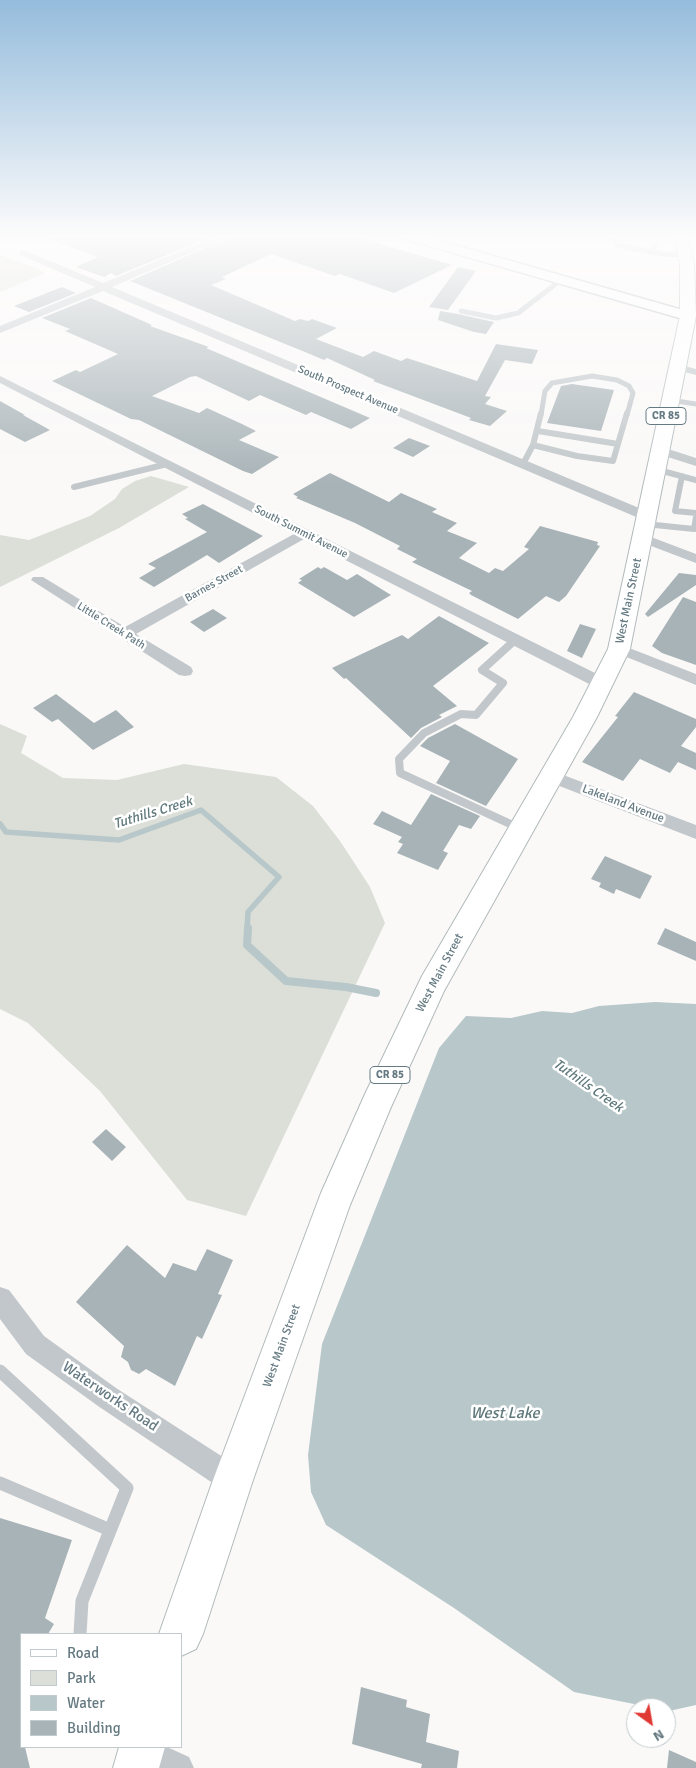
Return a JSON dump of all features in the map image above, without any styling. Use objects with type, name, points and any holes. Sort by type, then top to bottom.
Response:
[{"type":"main road","name":"West Main Street","points":[[181,1633],[233,1480],[333,1205],[376,1104],[432,985],[603,684],[619,649],[655,468],[689,320]]},
{"type":"street","points":[[0,330],[25,320]]},
{"type":"street","name":"South Prospect Avenue","points":[[179,320],[523,464],[644,526],[696,559]]},
{"type":"street","points":[[677,367],[696,372]]},
{"type":"street","name":"South Summit Avenue","points":[[0,379],[603,684]]},
{"type":"street","points":[[659,450],[696,462]]},
{"type":"street","name":"Barnes Street","points":[[124,634],[304,534]]},
{"type":"street","name":"Little Creek Path","points":[[38,580],[185,671]]},
{"type":"street","points":[[619,649],[696,680]]},
{"type":"street","name":"Lakeland Avenue","points":[[550,776],[696,832]]},
{"type":"street","name":"Waterworks Road","points":[[0,1300],[35,1345],[107,1397],[233,1480]]},
{"type":"lane","points":[[523,464],[538,432],[544,391],[552,383],[592,376],[617,380],[629,386],[634,393],[613,461],[577,456],[533,445]]},
{"type":"lane","points":[[670,400],[696,404]]},
{"type":"lane","points":[[538,432],[618,444]]},
{"type":"lane","points":[[74,487],[167,464]]},
{"type":"lane","points":[[655,468],[696,480]]},
{"type":"lane","points":[[644,526],[694,529],[696,515],[675,511],[682,476]]},
{"type":"lane","points":[[515,640],[482,670],[503,682],[476,716],[462,714],[424,733],[399,759],[400,773],[520,829]]},
{"type":"lane","points":[[0,1370],[127,1488],[82,1601],[80,1633]]},
{"type":"lane","points":[[0,1483],[110,1530]]},
{"type":"green space","points":[[151,476],[189,487],[119,528],[0,587],[0,535],[29,540],[90,516],[115,499],[122,489],[135,481]]},
{"type":"green space","points":[[0,724],[27,736],[21,753],[63,778],[117,780],[184,764],[276,777],[313,806],[340,841],[370,887],[385,923],[246,1216],[187,1200],[100,1091],[28,1023],[0,1009]]},
{"type":"water","name":"West Lake","points":[[655,1002],[696,1004],[696,1705],[676,1709],[676,1698],[626,1698],[626,1702],[574,1692],[454,1608],[326,1525],[311,1492],[308,1455],[322,1344],[439,1048],[466,1016],[511,1018],[542,1011],[572,1013],[599,1006]]},
{"type":"building","points":[[46,320],[140,320],[152,325],[150,326],[209,347],[206,348],[370,418],[351,429],[311,412],[306,415],[260,395],[249,401],[196,376],[190,377],[152,396],[199,413],[207,408],[256,431],[239,440],[279,457],[252,474],[52,381],[76,370],[80,372],[118,354],[65,331],[70,329]]},
{"type":"building","points":[[225,320],[313,320],[337,328],[316,339],[363,357],[374,351],[401,361],[407,358],[477,381],[496,344],[538,350],[532,364],[505,360],[485,396],[491,397],[485,404],[507,411],[490,426],[469,420],[471,418],[373,381],[375,380],[327,358],[324,360]]},
{"type":"building","points":[[438,320],[483,320],[494,322],[486,334]]},
{"type":"building","points":[[572,384],[614,390],[601,431],[547,423],[561,386]]},
{"type":"building","points":[[0,401],[50,430],[25,442],[0,429]]},
{"type":"building","points":[[409,438],[430,446],[413,457],[393,448]]},
{"type":"building","points":[[330,473],[389,502],[401,493],[437,509],[432,512],[457,523],[447,531],[477,543],[459,558],[489,573],[495,568],[503,571],[529,549],[524,547],[540,526],[598,542],[597,545],[600,546],[566,596],[559,602],[546,596],[518,619],[471,595],[469,593],[472,591],[412,562],[417,559],[397,549],[400,546],[355,523],[296,498],[298,497],[293,494]]},
{"type":"building","points":[[203,504],[263,536],[219,563],[207,555],[154,587],[139,578],[156,568],[148,564],[207,532],[185,519],[188,518],[182,514]]},
{"type":"building","points":[[318,567],[321,569],[324,567],[347,580],[357,574],[391,595],[354,617],[298,583],[302,580],[299,579]]},
{"type":"building","points":[[679,573],[696,575],[696,585],[648,617],[645,614]]},
{"type":"building","points":[[683,597],[696,602],[696,665],[662,653],[652,646]]},
{"type":"building","points":[[213,609],[227,618],[204,632],[190,622]]},
{"type":"building","points":[[439,616],[489,643],[433,686],[457,706],[439,715],[442,717],[421,728],[411,738],[346,678],[344,679],[332,668],[402,635],[408,639]]},
{"type":"building","points":[[580,624],[596,629],[582,658],[567,651]]},
{"type":"building","points":[[634,692],[696,719],[696,727],[681,746],[696,753],[696,770],[678,762],[670,773],[640,759],[623,781],[582,762],[618,717],[615,716]]},
{"type":"building","points":[[56,694],[94,723],[116,710],[134,727],[93,750],[58,719],[52,722],[33,708]]},
{"type":"building","points":[[455,724],[518,759],[486,806],[436,783],[450,761],[420,746],[428,738]]},
{"type":"building","points":[[431,794],[480,816],[471,829],[459,825],[443,851],[448,853],[438,870],[397,853],[403,844],[398,842],[402,837],[373,824],[382,811],[411,825]]},
{"type":"building","points":[[605,856],[652,876],[640,899],[616,889],[614,894],[599,887],[601,883],[591,879]]},
{"type":"building","points":[[665,928],[696,942],[696,961],[657,944]]},
{"type":"building","points":[[106,1129],[126,1147],[112,1161],[92,1142]]},
{"type":"building","points":[[127,1245],[165,1278],[173,1263],[196,1271],[207,1249],[233,1260],[218,1294],[222,1295],[202,1339],[197,1336],[175,1386],[146,1369],[139,1374],[131,1370],[128,1362],[121,1357],[124,1346],[76,1302]]},
{"type":"building","points":[[0,1518],[72,1540],[45,1618],[54,1624],[49,1633],[20,1633],[20,1748],[25,1748],[30,1768],[0,1768]]},
{"type":"building","points":[[361,1687],[407,1700],[406,1707],[430,1714],[426,1742],[459,1751],[457,1768],[421,1768],[422,1764],[352,1744]]},
{"type":"building","points":[[669,1750],[696,1762],[696,1768],[667,1768]]},
{"type":"waterway","name":"Tuthills Creek","points":[[0,824],[6,832],[119,840],[201,810],[279,877],[248,912],[247,929]]},
{"type":"waterway","name":"Tuthills Creek","points":[[248,928],[247,945],[286,981],[346,987],[376,993]]}]
